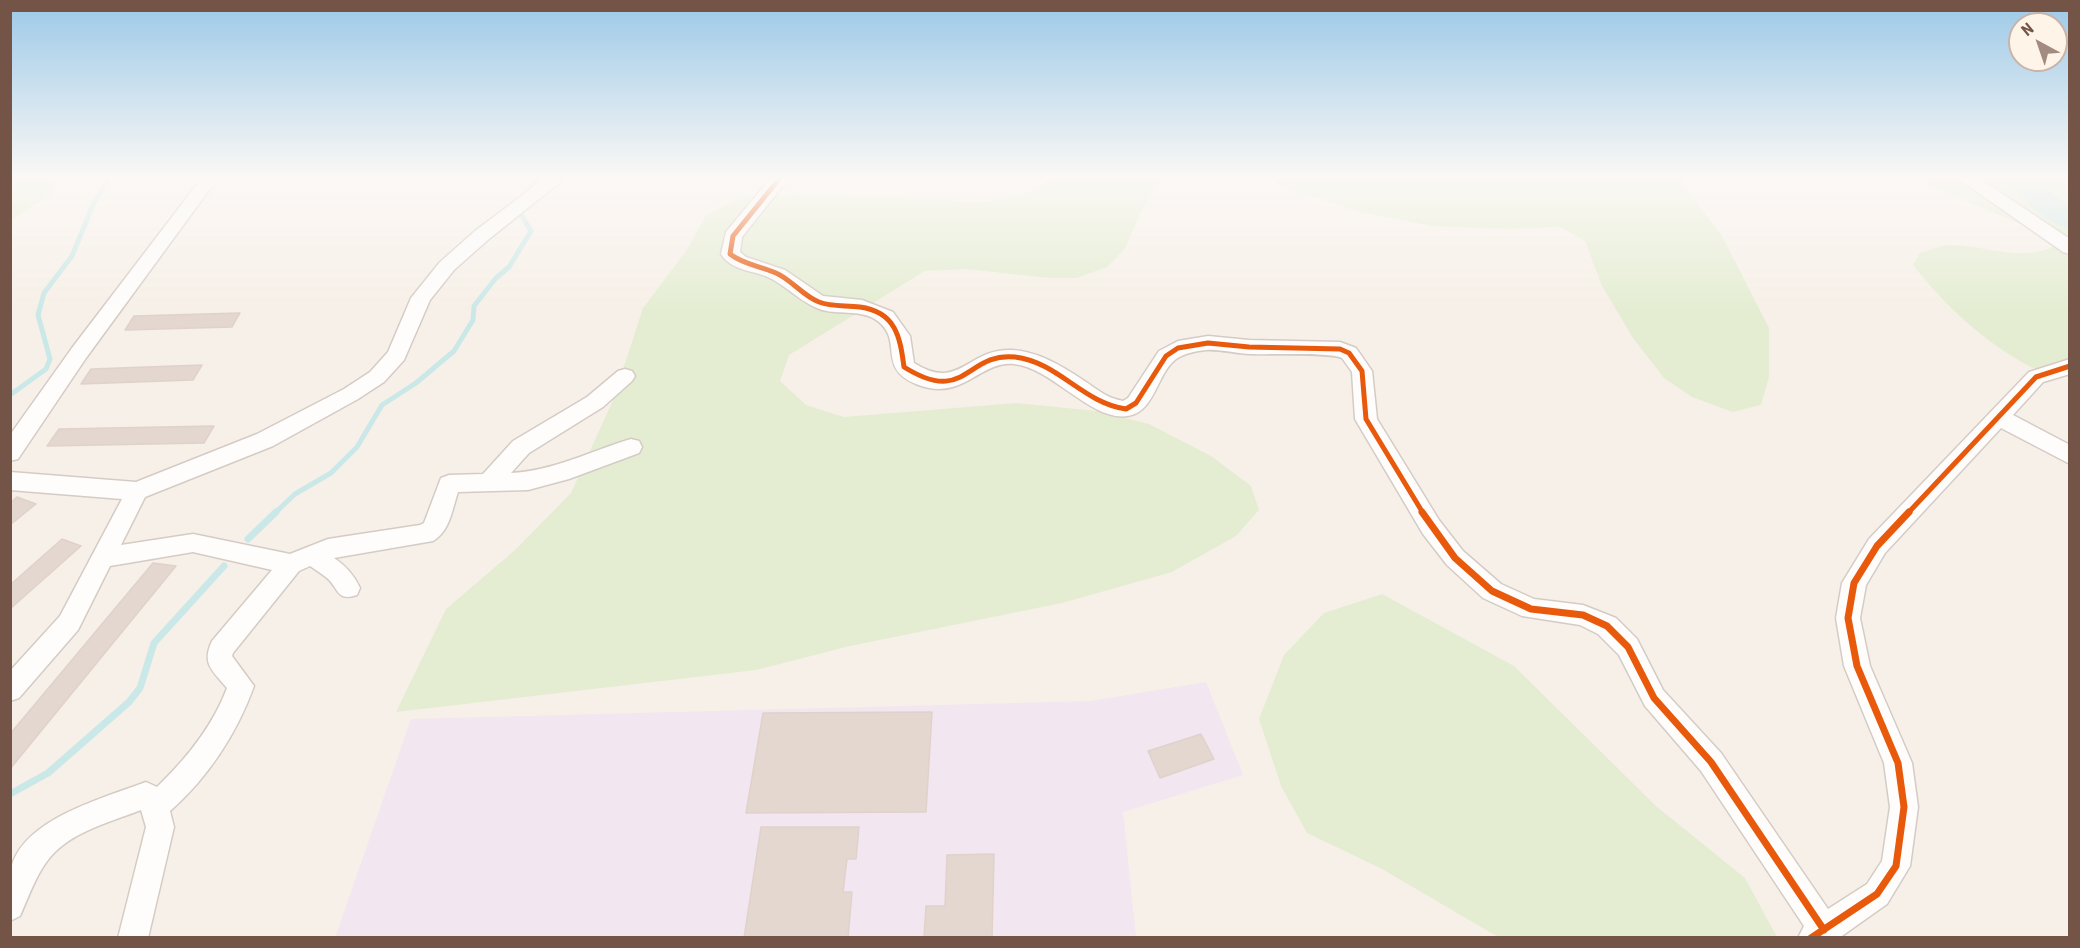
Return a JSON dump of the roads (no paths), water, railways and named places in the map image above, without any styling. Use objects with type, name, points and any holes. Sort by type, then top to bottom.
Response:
[{"type":"street","points":[[10,453],[78,353],[175,223]]},
{"type":"street","points":[[10,481],[137,491],[265,440],[377,377],[397,355],[421,298],[447,266],[498,223]]},
{"type":"street","points":[[743,223],[733,236],[730,254],[739,261],[778,274],[816,302],[862,307],[886,317],[900,336],[904,367],[914,375],[934,381],[956,381],[994,358],[1013,357],[1050,369],[1101,403],[1126,409],[1136,403],[1166,357],[1179,348],[1208,343],[1249,347],[1340,349],[1349,353],[1362,371],[1366,419],[1426,518],[1455,558],[1492,591],[1531,609],[1583,615],[1607,626],[1628,647],[1654,698],[1711,762],[1818,934],[1877,894],[1896,866],[1904,807],[1898,763],[1857,666],[1848,618],[1854,583],[1877,546],[2036,377],[2070,366]]},
{"type":"street","points":[[2033,223],[2070,248]]},
{"type":"street","points":[[488,483],[521,447],[595,402],[625,376]]},
{"type":"street","points":[[1998,416],[2070,456]]},
{"type":"street","points":[[155,806],[170,795],[225,726],[237,703],[242,686],[219,659],[221,649],[301,560],[328,549],[425,534],[434,529],[449,484],[528,481],[561,473],[631,447]]},
{"type":"street","points":[[10,690],[69,623],[137,491]]},
{"type":"street","points":[[103,558],[193,543],[301,560],[337,572],[348,588]]},
{"type":"street","points":[[10,906],[32,857],[47,840],[69,827],[147,795],[155,806],[160,827],[133,938]]},
{"type":"waterway","points":[[10,395],[46,369],[50,359],[38,315],[44,293],[72,256],[85,223]]},
{"type":"waterway","points":[[275,513],[295,494],[331,473],[357,447],[382,405],[416,383],[454,351],[473,320],[474,306],[496,278],[509,267],[531,231],[526,223]]},
{"type":"waterway","points":[[248,539],[276,512]]},
{"type":"waterway","points":[[10,794],[48,773],[129,702],[140,688],[154,643],[224,566]]}]
